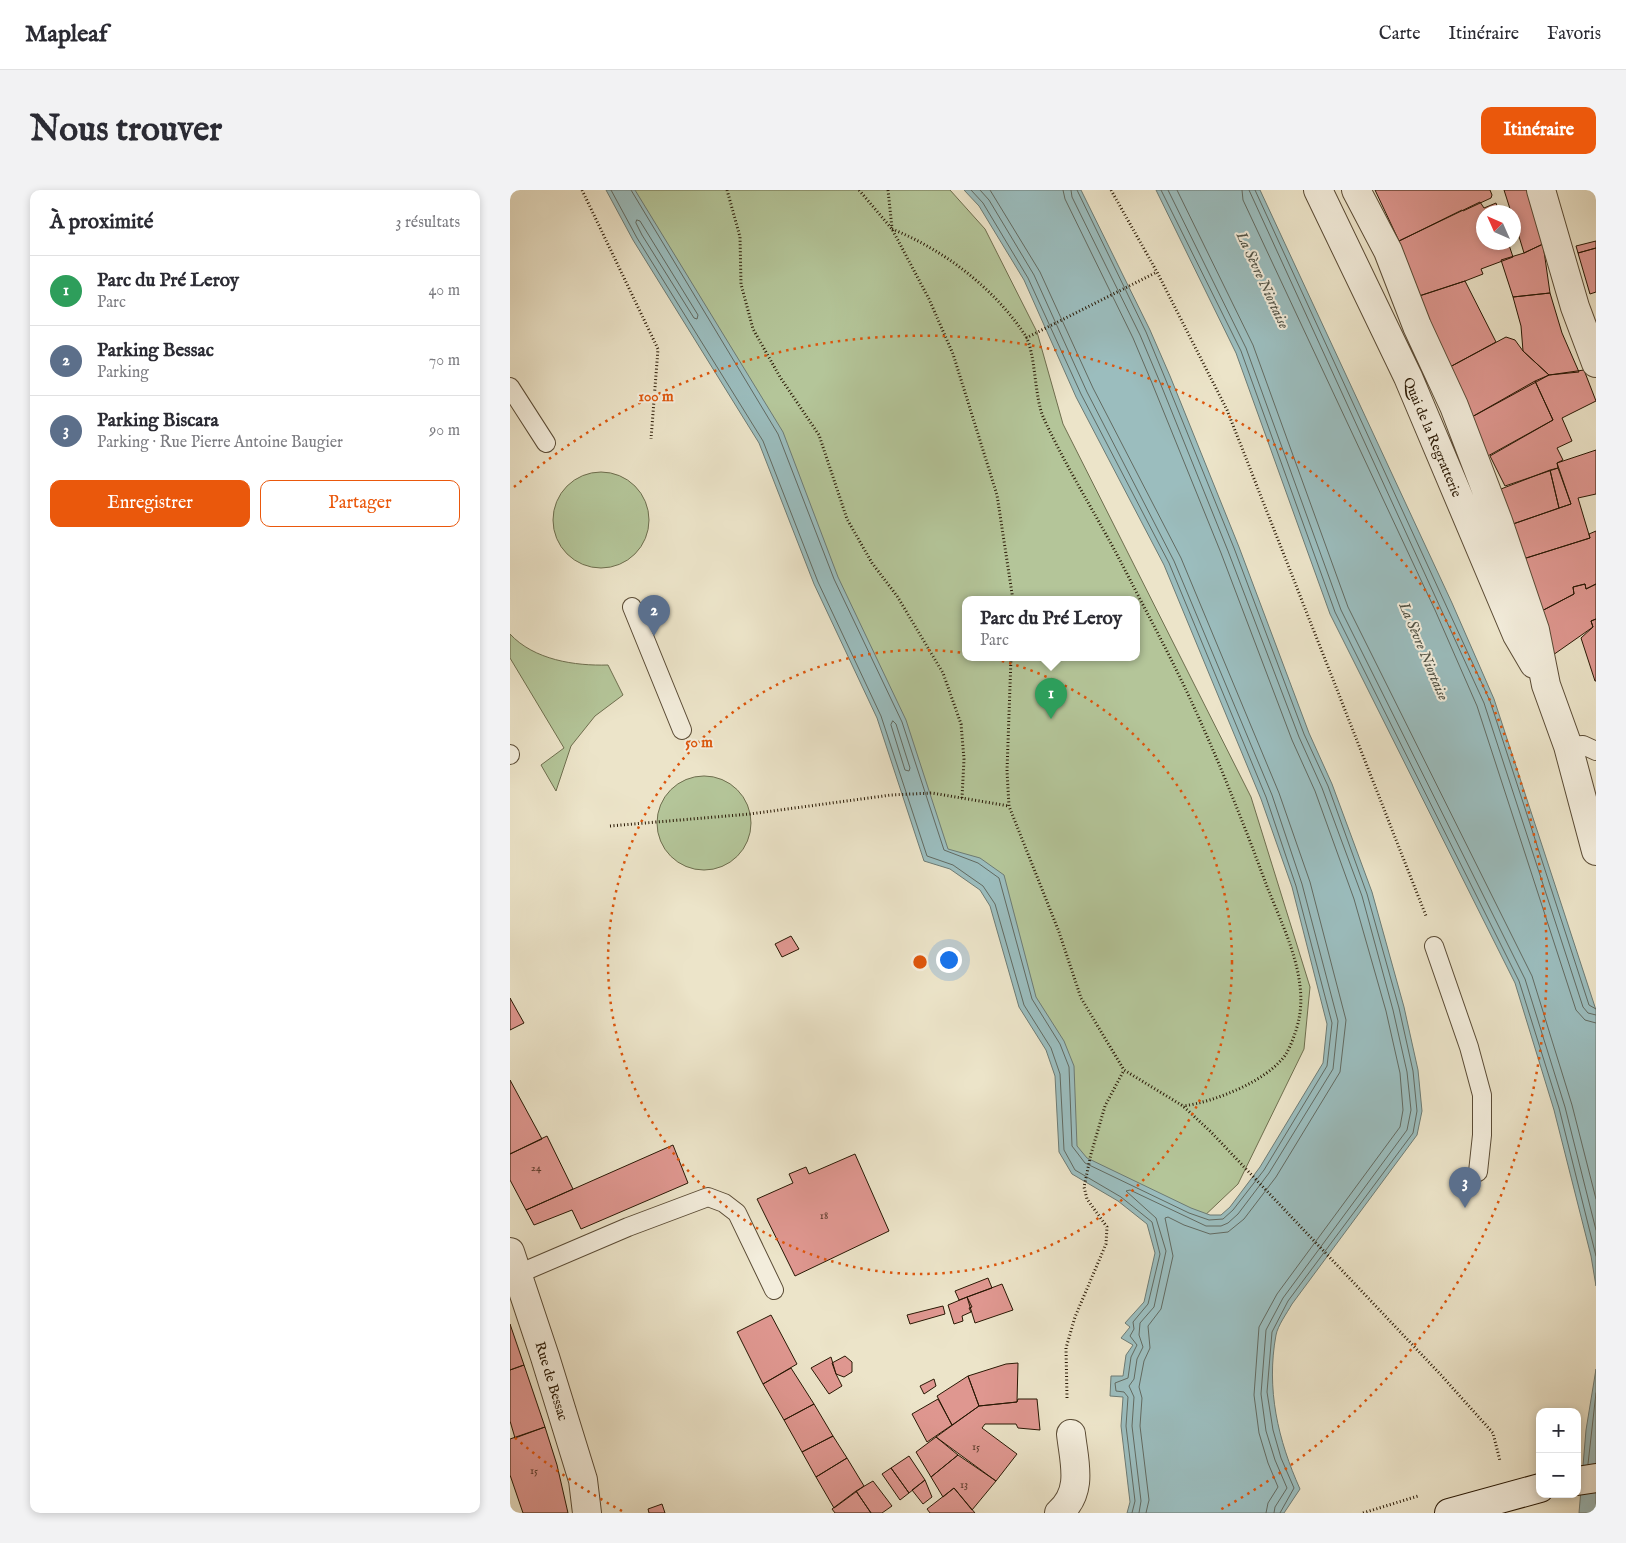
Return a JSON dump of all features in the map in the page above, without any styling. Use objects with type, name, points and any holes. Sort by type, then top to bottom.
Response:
[{"type":"street","name":"Quai de la Regratterie","points":[[1318,190],[1408,377],[1517,635],[1546,685]]},
{"type":"street","name":"Quai de la Regratterie","points":[[1356,190],[1388,251],[1416,326],[1454,406],[1498,520],[1535,630],[1546,685],[1568,746],[1596,851]]},
{"type":"street","points":[[1541,190],[1574,307],[1596,363]]},
{"type":"street","name":"Rue de Bessac","points":[[514,1263],[583,1480],[587,1513]]},
{"type":"street","points":[[1059,1513],[1073,1497],[1076,1482],[1070,1434]]},
{"type":"street","points":[[1449,1513],[1536,1489]]},
{"type":"lane","points":[[510,387],[546,443]]},
{"type":"lane","points":[[632,607],[682,730]]},
{"type":"lane","points":[[1568,746],[1583,745],[1596,751]]},
{"type":"lane","points":[[1434,946],[1469,1047],[1482,1095],[1482,1135],[1478,1172]]},
{"type":"lane","points":[[514,1263],[628,1228],[708,1197],[724,1203],[737,1213],[774,1290]]},
{"type":"path","points":[[582,190],[658,349],[650,439]]},
{"type":"path","points":[[727,190],[740,238],[741,284],[753,329],[780,377],[819,435],[847,518],[872,563],[897,596],[943,673],[961,724],[964,760],[962,798]]},
{"type":"path","points":[[859,190],[892,229],[929,299],[953,354],[997,495],[1011,596]]},
{"type":"path","points":[[888,190],[892,229]]},
{"type":"path","points":[[1111,190],[1157,272],[1227,410],[1426,915],[1434,946]]},
{"type":"path","points":[[892,229],[917,239],[952,260],[997,302],[1028,337],[1042,415],[1070,471],[1092,508],[1138,596]]},
{"type":"path","points":[[1028,337],[1157,272]]},
{"type":"path","points":[[1140,599],[1193,704],[1247,832],[1292,954],[1300,989],[1299,1018],[1286,1054],[1260,1078],[1205,1104],[1183,1106]]},
{"type":"path","points":[[1011,661],[1007,771],[1009,806],[1060,932],[1081,998],[1124,1070],[1183,1106],[1211,1132],[1441,1375],[1493,1433],[1501,1465]]},
{"type":"path","points":[[610,826],[750,814],[892,795],[932,793],[1009,806]]},
{"type":"path","points":[[1070,1434],[1066,1348],[1075,1317],[1106,1244],[1106,1227],[1087,1199],[1084,1187],[1090,1154],[1106,1106],[1124,1070]]},
{"type":"green space","points":[[628,190],[950,190],[985,229],[1037,332],[1063,424],[1251,797],[1310,987],[1304,1049],[1238,1184],[1181,1238],[1076,1164],[1067,1090],[1033,1018],[997,876],[939,851],[835,577]]},
{"type":"green space","points":[[601,472],[619,476],[635,486],[645,502],[649,520],[645,538],[635,554],[619,564],[601,568],[583,564],[567,554],[557,538],[553,520],[557,502],[567,486],[583,476]]},
{"type":"green space","points":[[510,634],[531,650],[556,660],[608,665],[623,695],[595,716],[571,746],[556,791],[541,765],[564,748],[510,658]]},
{"type":"green space","points":[[704,776],[722,780],[737,790],[747,805],[751,823],[747,841],[737,856],[722,866],[704,870],[686,866],[671,856],[661,841],[657,823],[661,805],[671,790],[686,780]]},
{"type":"water","points":[[606,190],[635,190],[783,432],[838,577],[906,720],[948,849],[980,858],[1004,875],[1036,997],[1064,1041],[1074,1066],[1077,1146],[1087,1158],[1191,1208],[1210,1215],[1221,1215],[1230,1207],[1260,1167],[1323,1063],[1327,1024],[1292,887],[1261,799],[1164,565],[1076,397],[1024,280],[979,206],[964,190],[1081,190],[1150,330],[1170,376],[1239,547],[1309,733],[1332,784],[1372,892],[1404,1007],[1418,1070],[1422,1111],[1417,1135],[1292,1304],[1277,1331],[1273,1355],[1273,1395],[1280,1433],[1300,1489],[1284,1513],[1127,1513],[1130,1502],[1121,1426],[1123,1397],[1110,1396],[1111,1376],[1123,1376],[1126,1355],[1133,1345],[1121,1338],[1130,1327],[1125,1323],[1144,1302],[1155,1253],[1147,1224],[1118,1201],[1072,1174],[1059,1152],[1055,1076],[1046,1050],[1019,1007],[990,906],[980,890],[950,869],[924,861],[877,718],[814,584],[759,443],[633,240]]},
{"type":"water","name":"La Sèvre Niortaise","points":[[1156,190],[1260,190],[1452,603],[1494,699],[1596,1010],[1596,1286],[1591,1256],[1554,1110],[1515,983],[1330,614],[1236,353]]},
{"type":"water","points":[[1596,1369],[1596,1513],[1579,1513],[1586,1430]]},
{"type":"building","points":[[1375,190],[1490,190],[1492,195],[1491,198],[1399,241]]},
{"type":"building","points":[[1504,190],[1527,190],[1543,244],[1524,253],[1521,243],[1521,205],[1509,205]]},
{"type":"building","points":[[1480,202],[1482,205],[1476,205],[1476,250],[1511,250],[1513,257],[1481,269],[1483,274],[1413,298],[1399,241]]},
{"type":"building","points":[[1596,241],[1596,248],[1578,253],[1576,246]]},
{"type":"building","points":[[1543,244],[1550,293],[1513,297],[1501,260],[1524,253]]},
{"type":"building","points":[[1596,248],[1596,292],[1590,294],[1578,253]]},
{"type":"building","points":[[1465,281],[1496,342],[1448,368],[1413,298]]},
{"type":"building","points":[[1550,293],[1562,333],[1579,372],[1549,375],[1523,351],[1521,326],[1513,297]]},
{"type":"building","points":[[1506,337],[1515,340],[1523,351],[1549,375],[1470,418],[1446,369]]},
{"type":"building","points":[[1584,370],[1596,401],[1562,418],[1572,441],[1557,448],[1563,460],[1557,463],[1558,468],[1505,486],[1490,456],[1553,420],[1535,381],[1549,375]]},
{"type":"building","points":[[1535,381],[1553,420],[1486,457],[1470,418]]},
{"type":"building","points":[[1596,450],[1596,494],[1578,498],[1590,538],[1523,559],[1513,524],[1571,504],[1557,463]]},
{"type":"building","points":[[1558,468],[1571,504],[1559,508],[1550,470]]},
{"type":"building","points":[[1550,470],[1559,508],[1510,525],[1501,489]]},
{"type":"building","points":[[1596,531],[1596,584],[1586,589],[1585,584],[1573,587],[1574,594],[1534,615],[1523,559],[1590,538],[1589,534]]},
{"type":"building","points":[[1585,584],[1586,589],[1596,584],[1596,619],[1591,621],[1593,627],[1553,655],[1534,615],[1574,594],[1573,587]]},
{"type":"building","points":[[1596,619],[1595,681],[1581,638],[1593,627],[1591,621]]},
{"type":"building","points":[[791,936],[799,949],[782,957],[775,944]]},
{"type":"building","points":[[510,998],[524,1023],[510,1030]]},
{"type":"building","points":[[510,1080],[542,1139],[510,1154]]},
{"type":"building","points":[[547,1136],[573,1189],[526,1210],[510,1180],[510,1154]]},
{"type":"building","points":[[673,1145],[688,1183],[581,1229],[572,1210],[534,1225],[526,1210]]},
{"type":"building","points":[[855,1154],[889,1231],[795,1276],[757,1199],[793,1183],[789,1174],[806,1167],[809,1174]]},
{"type":"building","points":[[988,1278],[992,1288],[959,1300],[955,1291]]},
{"type":"building","points":[[1002,1284],[1013,1310],[975,1323],[967,1297]]},
{"type":"building","points":[[967,1297],[972,1307],[969,1308],[971,1312],[962,1316],[963,1321],[954,1324],[948,1305]]},
{"type":"building","points":[[943,1306],[945,1314],[910,1324],[907,1315]]},
{"type":"building","points":[[771,1315],[797,1364],[763,1384],[737,1332]]},
{"type":"building","points":[[510,1324],[524,1365],[510,1370]]},
{"type":"building","points":[[845,1356],[852,1362],[852,1372],[844,1377],[836,1374],[832,1363]]},
{"type":"building","points":[[831,1357],[842,1386],[829,1394],[811,1368]]},
{"type":"building","points":[[1018,1363],[1017,1402],[979,1406],[968,1376],[1006,1364]]},
{"type":"building","points":[[524,1365],[545,1427],[515,1438],[510,1421],[510,1370]]},
{"type":"building","points":[[791,1368],[814,1404],[784,1420],[763,1384]]},
{"type":"building","points":[[968,1376],[979,1406],[952,1425],[937,1396]]},
{"type":"building","points":[[934,1379],[936,1386],[924,1394],[920,1386]]},
{"type":"building","points":[[938,1399],[952,1425],[927,1442],[912,1414]]},
{"type":"building","points":[[1018,1399],[1037,1399],[1040,1430],[1018,1428],[1016,1424],[985,1424],[982,1428],[1017,1454],[996,1481],[936,1437],[979,1406],[1017,1402]]},
{"type":"building","points":[[814,1404],[833,1436],[802,1452],[784,1420]]},
{"type":"building","points":[[545,1427],[557,1465],[568,1513],[523,1513],[510,1475],[510,1439]]},
{"type":"building","points":[[833,1436],[847,1458],[816,1477],[802,1452]]},
{"type":"building","points":[[936,1437],[958,1455],[931,1477],[916,1452]]},
{"type":"building","points":[[958,1455],[996,1481],[972,1510],[954,1488],[943,1497],[931,1477]]},
{"type":"building","points":[[909,1456],[925,1480],[909,1493],[891,1468]]},
{"type":"building","points":[[847,1458],[864,1486],[834,1508],[816,1477]]},
{"type":"building","points":[[891,1468],[909,1493],[900,1500],[882,1474]]},
{"type":"building","points":[[925,1480],[932,1497],[923,1504],[912,1490]]},
{"type":"building","points":[[873,1481],[892,1506],[882,1513],[871,1513],[856,1491]]},
{"type":"building","points":[[954,1488],[975,1513],[930,1513],[927,1509]]},
{"type":"building","points":[[856,1491],[871,1513],[835,1513],[832,1509]]},
{"type":"building","points":[[662,1504],[665,1513],[649,1513],[648,1509]]},
{"type":"place","name":"Parking Bessac","points":[[654,636]]},
{"type":"place","name":"Parc du Pré Leroy","points":[[1051,719]]},
{"type":"place","name":"Parking Biscara","points":[[1465,1208]]}]
